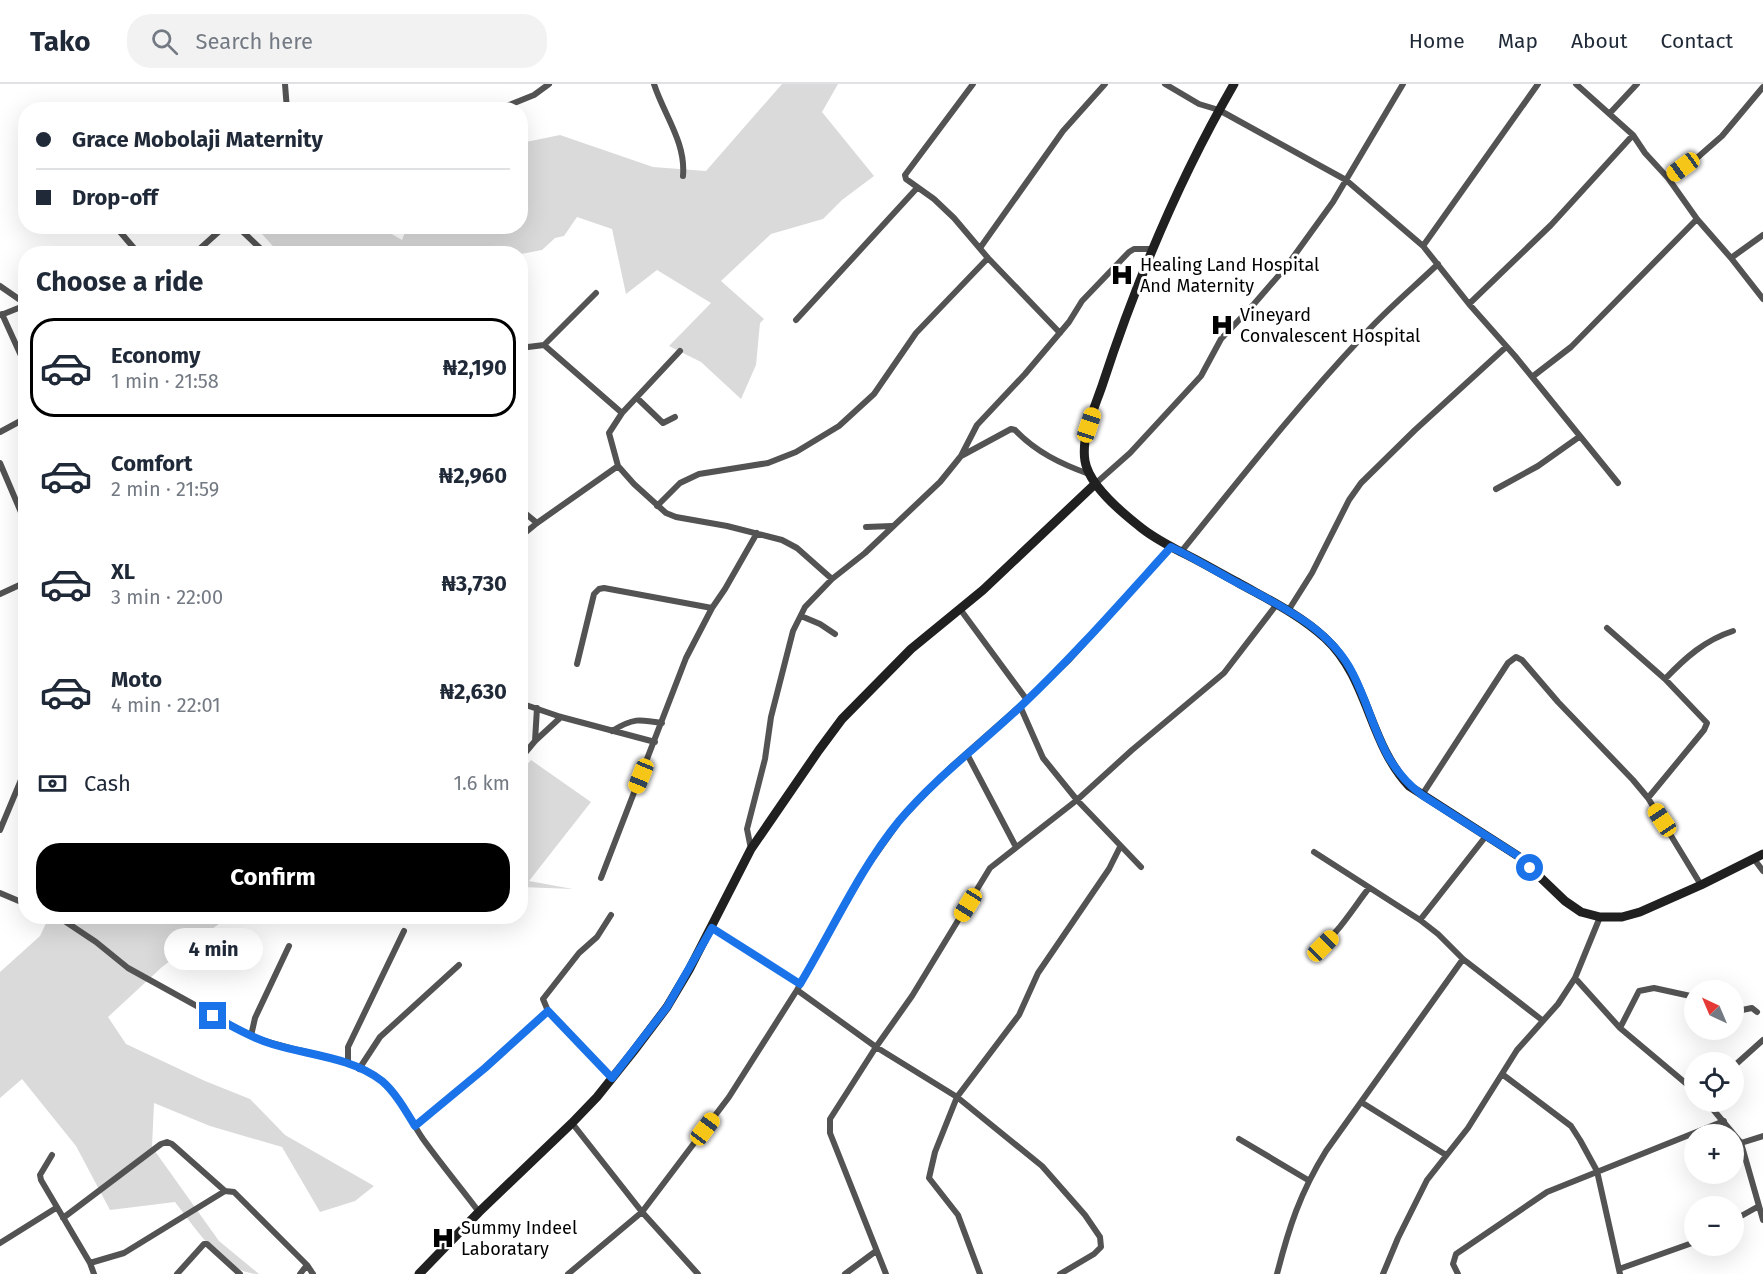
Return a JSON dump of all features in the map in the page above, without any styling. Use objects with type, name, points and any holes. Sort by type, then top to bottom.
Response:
[{"type":"street","points":[[285,84],[286,102]]},
{"type":"street","points":[[516,102],[549,84]]},
{"type":"street","points":[[654,84],[681,146],[684,160],[683,176]]},
{"type":"street","points":[[973,84],[921,152],[905,175],[906,179],[934,199],[1060,333]]},
{"type":"street","points":[[980,248],[1063,131],[1105,84]]},
{"type":"street","points":[[1165,84],[1199,104],[1219,110],[1346,180],[1423,246],[1618,483]]},
{"type":"street","points":[[1234,84],[1151,249],[1111,358],[1089,425],[1085,446],[1085,461],[1095,484],[1137,525],[1171,547],[1277,604],[1313,627],[1327,640],[1353,673],[1386,756],[1409,786],[1518,856],[1565,901],[1581,912],[1600,917],[1622,917],[1640,912],[1759,856],[1763,871]]},
{"type":"street","points":[[419,1274],[479,1212],[572,1123],[612,1078],[667,1007],[712,928],[751,849],[842,719],[911,650],[960,609],[1130,453],[1201,376],[1221,339],[1286,267],[1334,202],[1403,84]]},
{"type":"street","points":[[1423,246],[1538,84]]},
{"type":"street","points":[[1576,84],[1633,135],[1697,219],[1763,299]]},
{"type":"street","points":[[1610,113],[1636,84]]},
{"type":"street","points":[[1668,178],[1698,157],[1722,136],[1763,87]]},
{"type":"street","points":[[1469,304],[1551,225],[1633,135]]},
{"type":"street","points":[[796,320],[917,188]]},
{"type":"street","points":[[1532,377],[1570,346],[1697,219]]},
{"type":"street","points":[[122,234],[132,246]]},
{"type":"street","points":[[203,246],[216,234]]},
{"type":"street","points":[[245,234],[258,246]]},
{"type":"street","points":[[1731,258],[1763,235]]},
{"type":"street","points":[[751,849],[747,829],[765,759],[771,717],[793,632],[805,607],[815,594],[865,553],[926,497],[961,456],[977,425],[1070,322],[1082,301],[1129,252],[1134,249],[1151,249]]},
{"type":"street","points":[[657,506],[688,478],[699,474],[768,463],[796,452],[839,426],[874,394],[916,333],[988,258]]},
{"type":"street","points":[[1181,552],[1244,473],[1337,364],[1363,335],[1438,264]]},
{"type":"street","points":[[0,286],[18,298]]},
{"type":"street","points":[[528,347],[544,345],[596,293]]},
{"type":"street","points":[[18,307],[1,314],[18,350]]},
{"type":"street","points":[[544,345],[622,412]]},
{"type":"street","points":[[1288,611],[1311,573],[1349,500],[1361,483],[1506,346]]},
{"type":"street","points":[[680,351],[622,412],[609,433],[618,466],[657,506],[676,517],[782,540],[797,548],[832,579]]},
{"type":"street","points":[[637,398],[663,423],[675,417]]},
{"type":"street","points":[[0,432],[18,422]]},
{"type":"street","points":[[961,456],[1011,429],[1064,465],[1089,474]]},
{"type":"street","points":[[1496,489],[1538,466],[1579,437]]},
{"type":"street","points":[[0,463],[18,506]]},
{"type":"street","points":[[528,530],[618,466]]},
{"type":"street","points":[[528,516],[537,523]]},
{"type":"street","points":[[866,527],[893,526]]},
{"type":"street","points":[[601,878],[686,658],[712,608],[757,533]]},
{"type":"street","points":[[568,1274],[642,1212],[729,1097],[798,987],[866,867],[901,819],[967,754],[1069,660],[1171,547]]},
{"type":"street","points":[[0,594],[18,586]]},
{"type":"street","points":[[577,664],[594,594],[599,589],[604,588],[712,608]]},
{"type":"street","points":[[886,1274],[828,1126],[830,1119],[912,996],[990,868],[1077,800],[1132,750],[1224,673],[1277,604]]},
{"type":"street","points":[[960,609],[1027,700]]},
{"type":"street","points":[[801,616],[820,624],[835,634]]},
{"type":"street","points":[[1607,628],[1665,679],[1707,723],[1704,730],[1647,798]]},
{"type":"street","points":[[1665,679],[1690,653],[1720,635],[1733,631]]},
{"type":"street","points":[[1422,795],[1508,663],[1516,657],[1522,660],[1558,702],[1633,780],[1647,798],[1701,885]]},
{"type":"street","points":[[528,705],[561,717],[655,742]]},
{"type":"street","points":[[1020,706],[1043,758],[1077,800],[1141,867]]},
{"type":"street","points":[[535,741],[537,708]]},
{"type":"street","points":[[528,749],[561,717]]},
{"type":"street","points":[[612,731],[629,720],[639,719],[662,723]]},
{"type":"street","points":[[967,754],[1016,847]]},
{"type":"street","points":[[0,830],[17,791]]},
{"type":"street","points":[[1420,920],[1486,836]]},
{"type":"street","points":[[980,1274],[958,1215],[929,1178],[934,1152],[957,1097],[1019,1015],[1038,973],[1109,869],[1120,847]]},
{"type":"street","points":[[1314,852],[1420,920],[1463,959],[1542,1020]]},
{"type":"street","points":[[1315,949],[1323,946],[1335,933],[1369,888]]},
{"type":"street","points":[[0,893],[18,901]]},
{"type":"street","points":[[611,915],[597,937],[579,953],[543,999],[548,1011],[612,1078]]},
{"type":"street","points":[[1383,1274],[1427,1180],[1468,1128],[1516,1050],[1558,1004],[1575,978],[1600,917]]},
{"type":"street","points":[[69,924],[128,968],[251,1036],[270,1044],[370,1072],[384,1083],[479,1212]]},
{"type":"street","points":[[712,928],[798,987],[876,1047],[957,1097],[1050,1173],[1085,1215],[1100,1237],[1101,1247],[1094,1254],[1060,1274]]},
{"type":"street","points":[[348,1064],[348,1047],[404,931]]},
{"type":"street","points":[[251,1036],[255,1018],[289,946]]},
{"type":"street","points":[[1277,1274],[1288,1231],[1308,1180],[1326,1151],[1463,959]]},
{"type":"street","points":[[359,1069],[380,1037],[459,965]]},
{"type":"street","points":[[1575,978],[1620,1028],[1684,1082]]},
{"type":"street","points":[[1620,1028],[1639,991],[1654,988],[1684,995]]},
{"type":"street","points":[[1744,1010],[1752,1008],[1757,1012]]},
{"type":"street","points":[[415,1126],[485,1068],[548,1011]]},
{"type":"street","points":[[1744,1057],[1763,1040]]},
{"type":"street","points":[[1502,1074],[1571,1126],[1596,1171],[1620,1272],[1684,1246]]},
{"type":"street","points":[[1361,1102],[1446,1155]]},
{"type":"street","points":[[1716,1112],[1726,1124]]},
{"type":"street","points":[[1458,1274],[1453,1263],[1456,1254],[1536,1199],[1596,1171],[1724,1121]]},
{"type":"street","points":[[572,1123],[642,1212],[698,1274]]},
{"type":"street","points":[[1744,1142],[1763,1136]]},
{"type":"street","points":[[1239,1139],[1308,1180]]},
{"type":"street","points":[[63,1218],[161,1144],[167,1142],[225,1191],[234,1192],[307,1265],[313,1274]]},
{"type":"street","points":[[1744,1154],[1763,1220]]},
{"type":"street","points":[[52,1155],[40,1175],[94,1274]]},
{"type":"street","points":[[90,1263],[123,1253],[225,1191]]},
{"type":"street","points":[[1744,1214],[1759,1206]]},
{"type":"street","points":[[0,1243],[56,1208]]},
{"type":"street","points":[[177,1274],[204,1244],[207,1244],[240,1274]]},
{"type":"street","points":[[845,1274],[876,1251]]},
{"type":"street","points":[[300,1274],[307,1265]]},
{"type":"shaded area","points":[[782,84],[838,84],[822,112],[874,176],[842,200],[823,219],[771,234],[721,281],[764,319],[760,323],[756,365],[741,399],[701,362],[669,346],[711,303],[657,270],[626,294],[612,229],[577,217],[564,236],[555,238],[542,250],[528,253],[528,246],[273,246],[262,234],[392,234],[402,240],[404,234],[528,234],[528,142],[560,135],[653,167],[706,171]]},
{"type":"shaded area","points":[[531,760],[591,802],[529,881],[573,889],[528,887],[528,763]]},
{"type":"shaded area","points":[[46,924],[219,924],[162,967],[108,1017],[126,1044],[250,1099],[285,1135],[374,1186],[355,1201],[320,1212],[282,1147],[210,1126],[154,1103],[152,1147],[219,1241],[259,1274],[246,1272],[222,1258],[175,1202],[110,1210],[76,1146],[22,1079],[0,1098],[0,972],[40,936]]},
{"type":"place","name":"Healing Land Hospital And Maternity","points":[[1122,275]]},
{"type":"place","name":"Vineyard Convalescent Hospital","points":[[1222,325]]},
{"type":"place","name":"Summy Indeel Laboratary","points":[[443,1238]]},
{"type":"route","points":[[213,1016],[270,1044],[370,1072],[384,1083],[415,1126],[485,1068],[548,1011],[612,1078],[667,1007],[712,928],[800,984],[866,867],[901,819],[951,767],[1069,660],[1171,547],[1277,604],[1313,627],[1342,656],[1353,673],[1386,756],[1396,772],[1409,786],[1518,856],[1530,868]]}]
